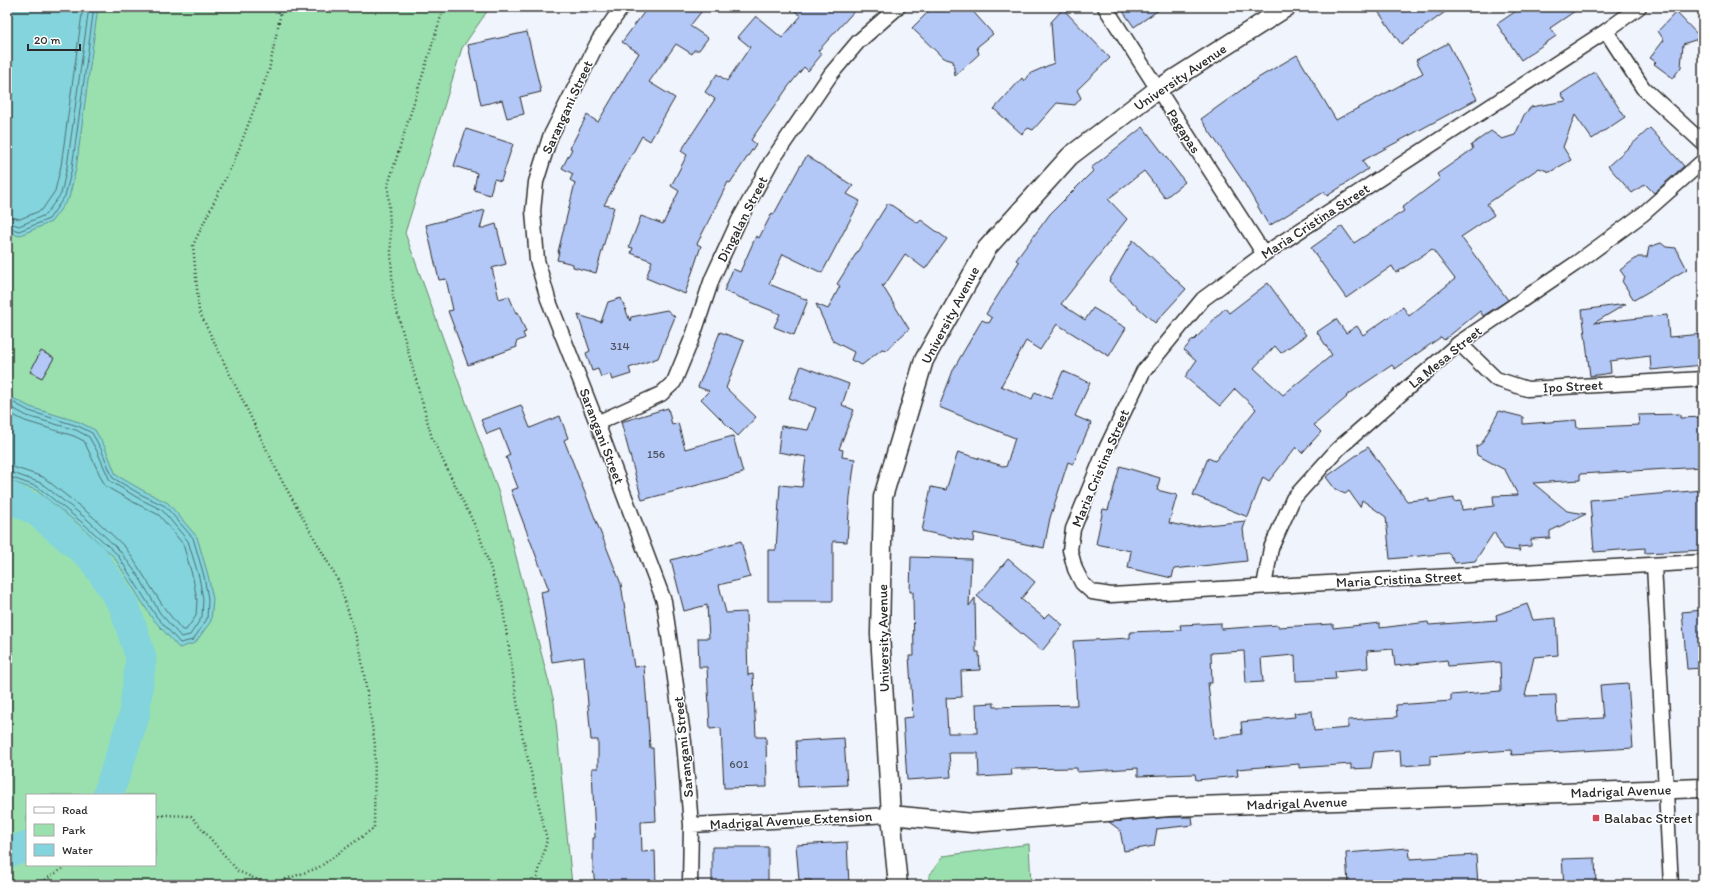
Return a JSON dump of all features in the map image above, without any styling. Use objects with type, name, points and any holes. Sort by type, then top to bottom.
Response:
[{"type":"street","name":"Sarangani Street","points":[[622,7],[599,40],[550,137],[536,182],[533,211],[537,260],[548,300],[597,423],[664,601],[684,742],[691,824],[690,885]]},
{"type":"street","name":"Dingalan Street","points":[[597,423],[661,394],[674,382],[693,336],[712,279],[739,220],[771,162],[831,74],[858,42],[898,7]]},
{"type":"street","name":"Pagapas","points":[[1105,7],[1264,254]]},
{"type":"street","name":"University Avenue","points":[[898,885],[891,815],[880,634],[883,497],[924,360],[987,248],[1070,156],[1158,89],[1287,7]]},
{"type":"street","name":"Maria Cristina Street","points":[[1639,7],[1606,31],[1264,254],[1203,299],[1143,372],[1104,453],[1073,529],[1070,550],[1075,569],[1082,582],[1092,592],[1111,595],[1703,562]]},
{"type":"street","points":[[1606,31],[1643,88],[1703,143]]},
{"type":"street","name":"La Mesa Street","points":[[1264,586],[1271,548],[1293,500],[1338,449],[1459,343],[1575,264],[1643,214],[1703,161]]},
{"type":"street","name":"Ipo Street","points":[[1459,343],[1496,378],[1528,389],[1703,379]]},
{"type":"street","points":[[1654,565],[1671,885]]},
{"type":"street","name":"Madrigal Avenue","points":[[891,815],[972,824],[1169,807],[1703,788]]},
{"type":"street","name":"Madrigal Avenue Extension","points":[[691,824],[891,815]]},
{"type":"path","points":[[156,817],[165,815],[191,816],[238,871],[269,885],[318,868],[374,828],[375,745],[360,649],[339,582],[281,478],[200,311],[193,245],[235,159],[266,77],[282,7]]},
{"type":"path","points":[[444,7],[388,185],[393,297],[432,438],[479,534],[502,604],[522,734],[547,840],[535,885]]},
{"type":"path","points":[[30,885],[45,880],[66,866]]},
{"type":"green space","points":[[7,7],[490,7],[462,48],[405,233],[501,499],[554,702],[572,885],[7,885]]},
{"type":"green space","points":[[1029,844],[1031,885],[929,885],[929,876],[943,856]]},
{"type":"water","points":[[7,7],[98,7],[76,169],[69,198],[51,222],[18,236],[7,230]]},
{"type":"water","points":[[7,395],[30,407],[79,422],[95,430],[105,447],[116,475],[168,503],[197,537],[213,599],[211,621],[195,643],[179,648],[152,618],[114,557],[82,527],[36,490],[7,480]]},
{"type":"building","points":[[648,7],[705,7],[690,26],[708,38],[699,50],[694,50],[692,54],[676,44],[649,82],[675,98],[650,141],[642,136],[604,205],[614,207],[596,273],[573,267],[573,264],[557,260],[575,183],[570,180],[573,174],[562,168],[572,149],[570,148],[587,115],[598,122],[639,53],[622,42]]},
{"type":"building","points":[[790,7],[858,7],[818,51],[822,54],[808,71],[804,67],[751,140],[756,144],[730,183],[728,182],[697,244],[701,246],[685,294],[646,278],[652,261],[631,253],[633,248],[629,247],[641,216],[663,224],[679,191],[671,186],[687,155],[681,151],[715,99],[705,92],[717,74],[727,81],[750,47],[738,37],[756,16],[782,38],[801,16]]},
{"type":"building","points":[[933,7],[969,7],[993,34],[977,47],[979,54],[955,76],[953,61],[943,58],[912,28]]},
{"type":"building","points":[[1120,7],[1163,7],[1134,27]]},
{"type":"building","points":[[1375,7],[1452,7],[1401,44]]},
{"type":"building","points":[[1522,7],[1581,7],[1550,28],[1556,36],[1521,60],[1497,24]]},
{"type":"building","points":[[1063,9],[1110,58],[1077,90],[1081,98],[1075,105],[1057,103],[1033,130],[1028,128],[1022,134],[994,109],[1022,78],[1024,81],[1029,74],[1054,63],[1051,22]]},
{"type":"building","points":[[1676,12],[1701,38],[1683,44],[1681,67],[1673,78],[1654,64],[1656,62],[1650,58],[1664,40],[1658,31]]},
{"type":"building","points":[[527,32],[541,92],[520,97],[524,114],[507,118],[502,100],[481,105],[468,45]]},
{"type":"building","points":[[1448,43],[1477,99],[1362,161],[1368,169],[1327,196],[1324,192],[1269,226],[1243,181],[1201,119],[1258,78],[1297,55],[1336,120],[1423,73],[1416,60]]},
{"type":"building","points":[[1595,72],[1625,117],[1592,139],[1575,115],[1563,147],[1571,160],[1550,172],[1539,168],[1487,204],[1494,215],[1461,237],[1508,300],[1483,316],[1480,311],[1444,340],[1441,337],[1395,369],[1392,365],[1346,396],[1347,397],[1314,425],[1321,432],[1302,453],[1296,447],[1269,481],[1263,477],[1248,517],[1193,495],[1208,458],[1215,461],[1256,409],[1235,389],[1220,406],[1185,377],[1196,361],[1184,350],[1193,339],[1194,340],[1225,308],[1229,313],[1268,283],[1306,335],[1281,353],[1275,346],[1254,368],[1283,395],[1332,355],[1317,332],[1336,319],[1346,333],[1357,326],[1363,335],[1403,307],[1409,316],[1455,279],[1432,249],[1396,273],[1392,266],[1346,298],[1311,248],[1342,226],[1354,243],[1404,211],[1402,208],[1440,179],[1437,174],[1473,149],[1471,145],[1491,131],[1502,139],[1515,135],[1524,115],[1531,107],[1566,101],[1561,94]]},
{"type":"building","points":[[1143,127],[1185,182],[1165,198],[1144,171],[1108,199],[1127,219],[1061,304],[1085,320],[1093,308],[1126,328],[1109,356],[1057,324],[1040,350],[1026,341],[1001,386],[1032,399],[1035,392],[1051,399],[1063,371],[1090,383],[1075,416],[1091,423],[1073,464],[1068,462],[1050,518],[1044,548],[974,533],[973,542],[922,531],[931,487],[946,490],[958,452],[1006,467],[1015,438],[939,407],[954,368],[982,320],[989,323],[992,318],[986,314],[1019,262],[1016,260],[1050,214],[1093,171],[1091,168]]},
{"type":"building","points":[[1650,128],[1684,166],[1654,193],[1645,184],[1632,193],[1608,166]]},
{"type":"building","points":[[466,129],[513,144],[501,181],[494,179],[490,195],[474,190],[477,173],[454,166]]},
{"type":"building","points":[[807,156],[853,186],[847,194],[860,201],[822,273],[783,254],[769,284],[808,300],[794,335],[774,327],[780,314],[724,291],[733,269],[740,272],[756,236],[759,238],[772,213],[774,214]]},
{"type":"building","points":[[888,203],[918,223],[921,220],[947,239],[925,269],[905,254],[884,286],[882,285],[909,329],[886,350],[882,349],[862,365],[851,360],[854,352],[833,341],[816,304],[828,309],[840,286],[837,284]]},
{"type":"building","points":[[485,210],[480,229],[496,224],[506,264],[492,268],[499,299],[509,296],[516,313],[518,312],[526,332],[523,333],[525,338],[516,342],[517,347],[468,365],[448,311],[453,310],[446,279],[439,280],[426,225]]},
{"type":"building","points":[[1133,240],[1186,289],[1155,323],[1109,281]]},
{"type":"building","points":[[1661,243],[1666,247],[1676,248],[1687,269],[1634,300],[1622,281],[1625,277],[1620,270],[1638,257],[1647,257],[1649,247]]},
{"type":"building","points":[[621,298],[630,321],[631,317],[667,310],[675,317],[658,358],[629,368],[631,374],[612,380],[610,374],[601,377],[598,369],[592,371],[586,353],[590,351],[578,315],[601,322],[608,302]]},
{"type":"building","points":[[1626,304],[1594,323],[1667,315],[1669,337],[1703,334],[1703,365],[1651,370],[1650,356],[1610,361],[1611,373],[1590,376],[1582,310]]},
{"type":"building","points":[[720,332],[744,341],[726,388],[756,417],[738,436],[701,399],[709,391],[698,387]]},
{"type":"building","points":[[41,351],[54,358],[42,378],[30,372]]},
{"type":"building","points":[[801,366],[849,384],[842,405],[854,410],[839,449],[843,450],[842,457],[855,459],[850,497],[847,542],[833,541],[833,601],[768,601],[768,550],[776,550],[780,485],[802,487],[806,457],[778,452],[781,426],[808,430],[816,408],[789,398]]},
{"type":"building","points":[[521,405],[530,428],[560,416],[568,438],[564,440],[621,584],[634,667],[644,666],[650,748],[653,748],[656,821],[641,822],[642,852],[655,851],[656,885],[595,885],[593,868],[593,838],[595,838],[592,768],[598,768],[598,740],[591,740],[584,657],[552,662],[541,592],[549,590],[511,490],[518,488],[506,457],[510,455],[500,429],[487,434],[481,420]]},
{"type":"building","points":[[668,408],[672,425],[678,423],[685,449],[733,436],[743,473],[642,500],[621,422]]},
{"type":"building","points":[[1499,411],[1523,417],[1523,424],[1576,420],[1577,428],[1639,425],[1638,415],[1680,414],[1680,418],[1703,417],[1703,467],[1580,474],[1580,480],[1533,483],[1567,511],[1586,514],[1550,531],[1550,538],[1531,539],[1531,546],[1518,547],[1520,551],[1503,549],[1494,532],[1475,561],[1455,563],[1449,553],[1390,559],[1386,517],[1362,500],[1360,507],[1349,491],[1345,494],[1335,489],[1326,477],[1368,447],[1407,501],[1429,499],[1429,502],[1454,498],[1454,502],[1461,501],[1462,510],[1494,506],[1493,496],[1518,495],[1505,470],[1477,455],[1476,447],[1482,443]]},
{"type":"building","points":[[1120,466],[1160,478],[1157,490],[1177,495],[1169,523],[1188,527],[1246,521],[1243,529],[1247,561],[1174,569],[1172,578],[1128,568],[1131,551],[1096,544],[1103,509],[1108,510]]},
{"type":"building","points":[[1703,490],[1703,550],[1645,553],[1645,548],[1594,552],[1590,500]]},
{"type":"building","points":[[741,541],[750,577],[719,585],[726,613],[746,612],[748,675],[753,674],[756,737],[766,737],[767,787],[724,788],[721,728],[710,729],[707,667],[699,667],[698,638],[709,638],[707,605],[684,611],[671,560]]},
{"type":"building","points":[[911,557],[971,559],[969,606],[975,598],[976,652],[979,652],[980,670],[961,671],[962,697],[946,698],[948,733],[977,733],[976,704],[994,703],[994,707],[1077,705],[1073,641],[1130,638],[1130,632],[1181,630],[1180,625],[1221,623],[1221,629],[1278,625],[1278,627],[1333,624],[1333,628],[1380,623],[1380,628],[1428,622],[1429,625],[1497,620],[1496,615],[1527,604],[1533,620],[1556,618],[1558,655],[1534,657],[1525,696],[1556,695],[1557,721],[1603,718],[1600,685],[1628,683],[1633,748],[1512,755],[1511,750],[1430,756],[1430,764],[1401,766],[1400,750],[1374,752],[1371,768],[1351,769],[1351,764],[1299,768],[1299,764],[1237,769],[1238,776],[1196,780],[1195,774],[1138,776],[1138,768],[1077,772],[1077,768],[1011,769],[1012,775],[979,777],[978,753],[949,753],[951,777],[907,780],[903,718],[913,717],[909,656],[914,656],[913,592],[910,592]],"holes":[[[1393,649],[1395,666],[1447,660],[1448,666],[1500,662],[1501,691],[1451,695],[1451,701],[1396,705],[1397,717],[1348,720],[1348,728],[1314,731],[1312,711],[1294,713],[1295,717],[1241,722],[1242,734],[1214,738],[1208,683],[1212,683],[1211,653],[1244,651],[1246,683],[1263,682],[1261,658],[1295,655],[1296,681],[1336,679],[1335,671],[1368,668],[1367,651]]]},
{"type":"building","points":[[1008,559],[1035,582],[1021,599],[1044,618],[1049,613],[1063,625],[1042,651],[977,596]]},
{"type":"building","points":[[1703,610],[1703,668],[1687,669],[1682,612]]},
{"type":"building","points":[[844,738],[847,785],[798,787],[796,741]]},
{"type":"building","points":[[1170,817],[1192,817],[1193,825],[1157,829],[1154,846],[1124,851],[1120,830],[1109,822]]},
{"type":"building","points":[[847,842],[849,885],[812,885],[811,880],[799,880],[796,845]]},
{"type":"building","points":[[712,847],[768,847],[768,885],[712,885]]},
{"type":"building","points":[[1409,848],[1410,859],[1476,855],[1478,885],[1348,885],[1346,853]]},
{"type":"building","points":[[1595,858],[1596,885],[1564,885],[1562,859]]},
{"type":"waterway","points":[[7,496],[36,510],[93,558],[124,605],[141,658],[134,716],[108,794]]},
{"type":"waterway","points":[[7,852],[26,847]]},
{"type":"place","name":"Balabac Street","points":[[1596,818]]}]
